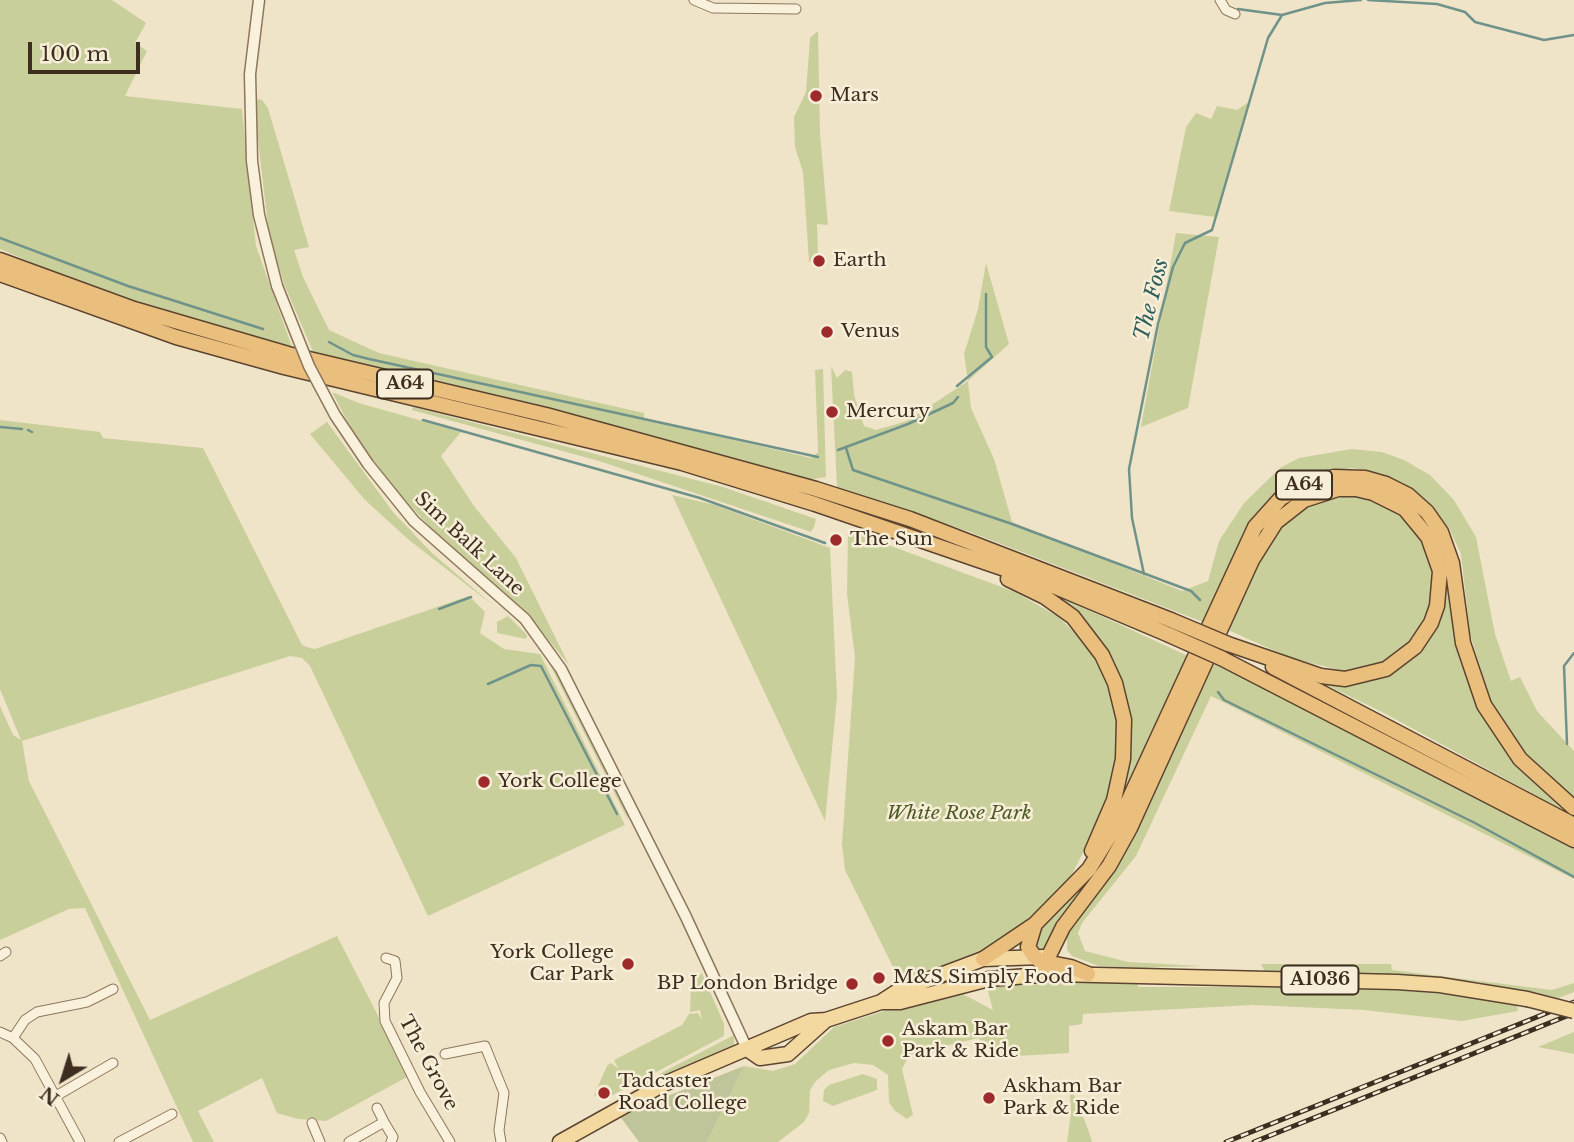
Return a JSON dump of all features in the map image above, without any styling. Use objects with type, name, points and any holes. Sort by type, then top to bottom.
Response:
[{"type":"highway","name":"A64","points":[[0,260],[134,309],[275,351],[546,415],[816,496],[854,509],[928,541],[1169,627]]},
{"type":"highway","name":"A64","points":[[0,275],[176,337],[284,367],[816,496]]},
{"type":"highway","name":"A64","points":[[983,959],[1035,924],[1089,869],[1120,819],[1255,527],[1268,510],[1292,491],[1334,477],[1365,478],[1386,484],[1408,495],[1427,512],[1441,532],[1452,563],[1463,643],[1484,705],[1520,759],[1574,808]]},
{"type":"highway","name":"A64","points":[[1042,963],[1061,931],[1110,866],[1130,828],[1252,560],[1276,522],[1304,500],[1338,489],[1356,489],[1390,500],[1412,516],[1428,537],[1440,570],[1437,606],[1422,638],[1402,659],[1386,669],[1345,679],[1321,676],[1225,651]]},
{"type":"highway","name":"A64","points":[[854,509],[910,519],[1225,651],[1574,825]]},
{"type":"highway","name":"A64","points":[[928,541],[948,555],[1045,597],[1073,617],[1102,654],[1115,683],[1125,738],[1120,781],[1104,827],[1069,892]]},
{"type":"highway","name":"A64","points":[[1225,651],[1574,840]]},
{"type":"highway","points":[[1035,924],[1028,947],[1042,963],[1071,967],[1088,974]]},
{"type":"highway","points":[[1061,931],[1061,948],[1072,961]]},
{"type":"main road","name":"A1036","points":[[559,1142],[635,1098],[811,1021],[826,1020],[881,1002],[898,991],[983,959],[1042,963],[1072,961],[1112,974]]},
{"type":"main road","name":"A1036","points":[[881,1002],[900,1002],[1042,963]]},
{"type":"main road","name":"A1036","points":[[1088,974],[1440,985],[1527,999],[1574,1011]]},
{"type":"main road","name":"A1036","points":[[747,1049],[760,1058],[788,1054],[826,1020]]},
{"type":"street","name":"Sim Balk Lane","points":[[259,0],[250,82],[252,161],[259,215],[277,286],[313,374],[335,415],[368,464],[414,521],[525,619],[561,669],[686,917],[747,1049]]},
{"type":"street","points":[[694,0],[713,8],[763,15],[796,9]]},
{"type":"street","points":[[1220,0],[1226,10],[1235,14]]},
{"type":"street","name":"The Grove","points":[[394,958],[397,978],[384,1003],[385,1021],[420,1092],[450,1142]]},
{"type":"street","points":[[13,1038],[25,1020],[37,1012],[87,1002],[113,989]]},
{"type":"street","points":[[0,1032],[13,1038],[35,1059],[80,1142]]},
{"type":"street","points":[[444,1054],[485,1046],[504,1093],[499,1130],[501,1142]]},
{"type":"street","points":[[56,1096],[113,1062]]},
{"type":"street","points":[[377,1108],[393,1137],[391,1142]]},
{"type":"street","points":[[119,1142],[172,1114]]},
{"type":"street","points":[[349,1142],[384,1122]]},
{"type":"street","points":[[312,1123],[320,1142]]},
{"type":"green space","points":[[0,0],[112,0],[146,23],[135,43],[147,51],[125,96],[242,109],[256,246],[292,347],[194,321],[70,279],[0,249]]},
{"type":"green space","points":[[818,31],[820,133],[828,225],[817,224],[818,253],[815,261],[809,262],[803,172],[795,147],[794,117],[806,92],[810,38]]},
{"type":"green space","points":[[258,99],[268,108],[309,247],[294,250],[303,277],[329,330],[379,353],[644,413],[644,419],[811,458],[818,452],[815,370],[823,369],[826,477],[807,480],[636,431],[314,354],[284,284],[269,234],[254,106]]},
{"type":"green space","points":[[1249,102],[1215,217],[1169,211],[1186,127],[1196,113],[1211,119],[1217,106],[1237,110]]},
{"type":"green space","points":[[1176,233],[1219,237],[1188,408],[1141,427]]},
{"type":"green space","points":[[986,263],[1009,344],[968,381],[964,354],[978,309]]},
{"type":"green space","points":[[831,366],[837,378],[845,370],[852,372],[854,395],[864,426],[876,430],[907,421],[968,381],[971,408],[994,459],[1012,522],[1182,591],[1208,581],[1219,541],[1244,503],[1280,468],[1299,458],[1352,449],[1382,452],[1404,460],[1430,475],[1454,500],[1476,537],[1495,634],[1511,681],[1520,677],[1537,711],[1574,751],[1574,800],[1532,763],[1491,701],[1470,634],[1461,554],[1449,528],[1431,505],[1405,486],[1380,474],[1352,468],[1320,473],[1295,481],[1273,498],[1203,622],[970,532],[837,487]]},
{"type":"green space","points":[[332,392],[359,403],[461,432],[441,456],[474,506],[516,558],[569,665],[532,620],[450,548],[398,493],[355,436]]},
{"type":"green space","points":[[413,407],[723,487],[816,519],[814,527],[811,532],[599,461],[412,410]]},
{"type":"green space","name":"York College","points":[[0,420],[100,432],[103,438],[203,448],[302,645],[315,649],[469,596],[485,612],[480,633],[504,649],[540,654],[625,825],[428,916],[310,666],[302,658],[290,656],[22,741],[29,781],[150,1020],[337,936],[409,1076],[326,1121],[298,1119],[277,1113],[262,1078],[198,1111],[214,1142],[193,1142],[85,908],[69,909],[0,940],[0,706],[13,735],[21,740],[0,689]]},
{"type":"green space","points":[[327,422],[393,512],[432,553],[494,606],[409,540],[365,500],[310,434]]},
{"type":"green space","points":[[672,495],[715,505],[830,548],[837,697],[825,821]]},
{"type":"green space","points":[[1352,495],[1372,499],[1392,508],[1412,525],[1427,547],[1435,574],[1435,599],[1421,631],[1396,657],[1375,668],[1351,673],[1291,658],[1228,630],[1266,548],[1294,512],[1312,503]]},
{"type":"green space","name":"White Rose Park","points":[[848,530],[1015,592],[1059,617],[1088,647],[1108,683],[1121,743],[1114,783],[1098,824],[1072,874],[1039,913],[1006,939],[967,960],[901,983],[845,870],[842,844],[855,657],[847,594]]},
{"type":"green space","points":[[1447,573],[1459,651],[1523,770],[1574,816],[1382,712],[1314,679],[1351,683],[1372,680],[1398,668],[1416,654],[1441,617]]},
{"type":"green space","points":[[1032,584],[1188,656],[1123,803],[1118,802],[1129,727],[1107,657]]},
{"type":"green space","points":[[508,616],[527,635],[526,639],[497,633],[497,622]]},
{"type":"green space","points":[[545,655],[552,663],[627,811],[628,820]]},
{"type":"green space","points":[[1211,663],[1257,683],[1574,847],[1574,879],[1211,696],[1136,856],[1082,923],[1078,933],[1085,951],[1128,962],[1202,966],[1099,966],[1072,956],[1067,950],[1067,933]]},
{"type":"green space","points":[[1113,845],[1045,953],[1037,950],[1035,941],[1039,929],[1076,894]]},
{"type":"green space","points":[[1261,964],[1391,964],[1392,970],[1552,990],[1574,983],[1574,992],[1551,1001],[1481,986],[1481,982],[1266,974]]},
{"type":"green space","points":[[702,973],[724,1024],[724,1036],[613,1095],[608,1095],[604,1088],[599,1091],[602,1100],[594,1095],[607,1066],[611,1063],[619,1069],[614,1061],[616,1059],[682,1025],[689,1014],[698,1013],[702,1020],[700,1010],[690,1012],[691,984]]},
{"type":"green space","points":[[1052,978],[1138,981],[1138,987],[1356,987],[1446,994],[1450,991],[1516,1001],[1518,1011],[1462,1021],[1364,1010],[1253,1005],[1083,1014],[1082,1024],[1069,1026],[1069,1053],[1000,1057],[978,1038],[909,1055],[902,1069],[913,1115],[907,1119],[894,1110],[889,1102],[888,1075],[873,1065],[854,1063],[829,1070],[815,1082],[810,1090],[809,1113],[804,1122],[778,1142],[707,1142],[744,1066],[773,1071],[795,1064],[834,1027],[909,1003],[957,991],[993,1010],[986,984],[1031,980],[1034,985]]},
{"type":"green space","points":[[1574,1032],[1574,1054],[1538,1047]]},
{"type":"green space","points":[[734,1035],[734,1047],[645,1086],[644,1083]]},
{"type":"green space","points":[[744,1066],[707,1142],[639,1142],[619,1115]]},
{"type":"green space","points":[[863,1074],[877,1079],[877,1090],[833,1106],[823,1101],[824,1090],[829,1085]]},
{"type":"green space","points":[[1069,1082],[1092,1142],[1067,1142],[1071,1113]]},
{"type":"waterway","name":"The Foss","points":[[1144,574],[1132,518],[1129,469],[1158,324],[1173,267],[1185,243],[1212,230],[1268,38],[1282,15],[1325,3],[1361,0]]},
{"type":"waterway","name":"The Foss","points":[[1368,0],[1437,4],[1465,12],[1475,22],[1544,40],[1574,35]]},
{"type":"waterway","points":[[1238,9],[1282,15]]},
{"type":"waterway","points":[[0,238],[128,286],[263,329]]},
{"type":"waterway","points":[[957,386],[992,357],[986,347],[986,294]]},
{"type":"waterway","points":[[329,342],[353,355],[369,359],[818,457]]},
{"type":"waterway","points":[[838,450],[908,424],[953,403],[958,397]]},
{"type":"waterway","points":[[423,420],[700,498],[825,543]]},
{"type":"waterway","points":[[0,427],[22,429]]},
{"type":"waterway","points":[[28,430],[32,432]]},
{"type":"waterway","points":[[846,448],[853,470],[1012,524],[1191,591],[1200,600]]},
{"type":"waterway","points":[[439,609],[471,597]]},
{"type":"waterway","points":[[1567,744],[1564,666],[1574,653]]},
{"type":"waterway","points":[[488,684],[531,665],[541,666],[617,814]]},
{"type":"waterway","points":[[1218,692],[1224,700],[1475,823],[1574,877]]},
{"type":"railway","points":[[1226,1142],[1574,1002]]},
{"type":"railway","points":[[1254,1142],[1574,1013]]},
{"type":"place","name":"Mars","points":[[816,96]]},
{"type":"place","name":"Earth","points":[[819,261]]},
{"type":"place","name":"Venus","points":[[827,332]]},
{"type":"place","name":"Mercury","points":[[832,412]]},
{"type":"place","name":"The Sun","points":[[836,540]]},
{"type":"place","name":"York College","points":[[484,782]]},
{"type":"place","name":"York College Car Park","points":[[628,964]]},
{"type":"place","name":"M&S Simply Food","points":[[879,978]]},
{"type":"place","name":"BP London Bridge","points":[[852,984]]},
{"type":"place","name":"Askam Bar Park & Ride","points":[[888,1041]]},
{"type":"place","name":"Tadcaster Road College","points":[[604,1093]]},
{"type":"place","name":"Askham Bar Park & Ride","points":[[989,1098]]}]
